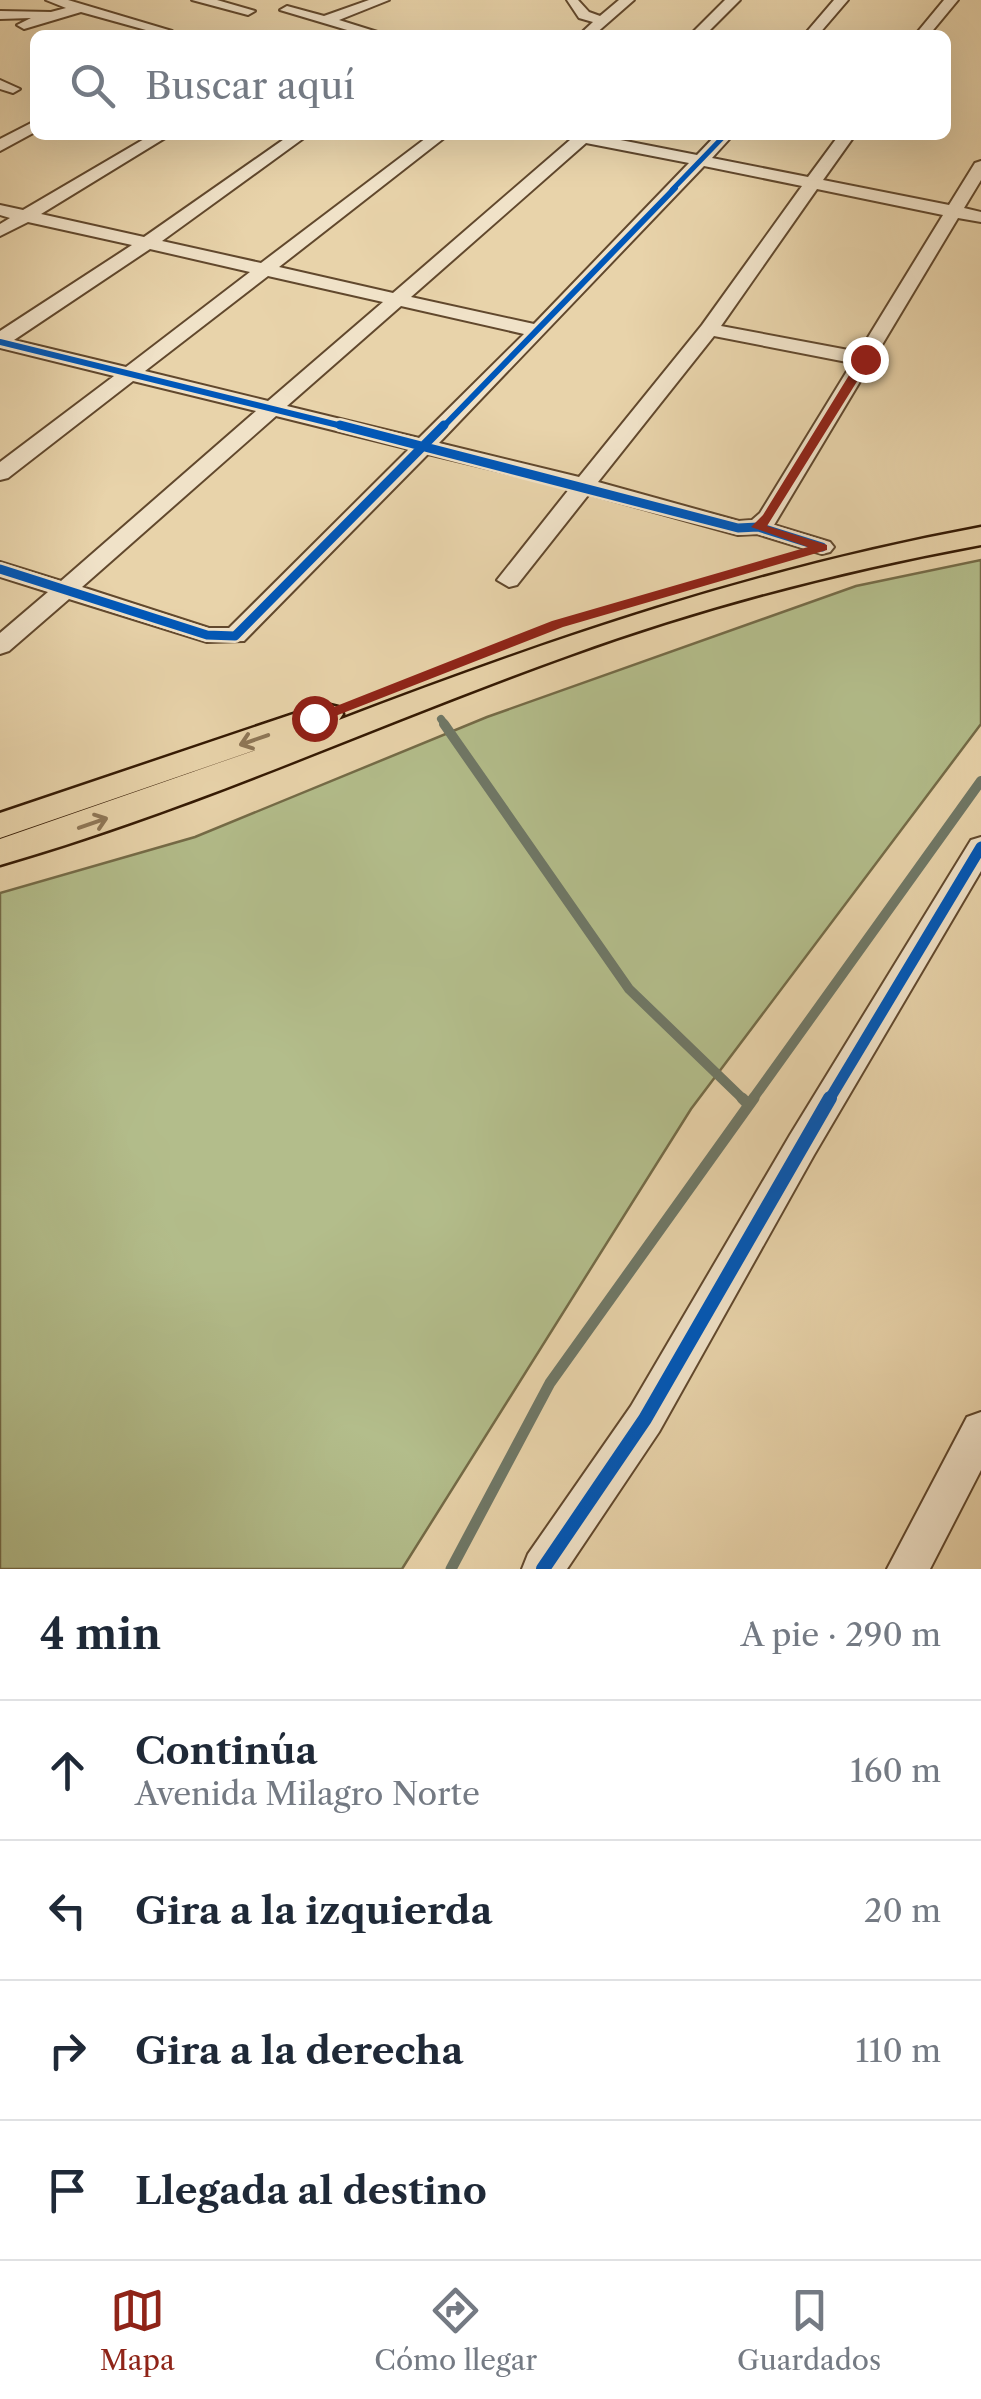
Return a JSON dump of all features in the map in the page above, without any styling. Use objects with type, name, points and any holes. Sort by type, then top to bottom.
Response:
[{"type":"main road","points":[[0,826],[314,718],[558,624],[822,548],[981,516]]},
{"type":"main road","points":[[0,852],[223,779],[558,648],[828,567],[981,536]]},
{"type":"street","points":[[77,8],[104,0]]},
{"type":"street","points":[[199,0],[248,12]]},
{"type":"street","points":[[322,21],[382,0]]},
{"type":"street","points":[[592,30],[627,0]]},
{"type":"street","points":[[702,30],[733,0]]},
{"type":"street","points":[[815,30],[841,0]]},
{"type":"street","points":[[926,30],[951,0]]},
{"type":"street","points":[[572,2],[584,15],[603,21]]},
{"type":"street","points":[[24,25],[52,7]]},
{"type":"street","points":[[0,17],[52,7],[77,8],[161,30]]},
{"type":"street","points":[[287,10],[359,30]]},
{"type":"street","points":[[0,17],[46,30]]},
{"type":"street","points":[[0,118],[30,125]]},
{"type":"street","points":[[0,146],[30,129]]},
{"type":"street","points":[[0,231],[154,140]]},
{"type":"street","points":[[0,341],[293,140]]},
{"type":"street","points":[[0,473],[434,140]]},
{"type":"street","points":[[0,646],[575,140]]},
{"type":"street","points":[[597,140],[981,217]]},
{"type":"street","points":[[0,569],[207,635],[235,636],[538,331],[721,140]]},
{"type":"street","points":[[509,580],[708,329],[843,140]]},
{"type":"street","points":[[758,527],[769,517],[981,166]]},
{"type":"street","points":[[0,210],[538,331]]},
{"type":"street","points":[[708,329],[865,359]]},
{"type":"street","points":[[0,341],[583,485],[738,528],[758,527],[822,548]]},
{"type":"street","points":[[553,1566],[645,1419],[802,1145],[981,846]]},
{"type":"street","points":[[908,1569],[981,1430]]},
{"type":"green space","points":[[981,560],[981,724],[691,1109],[402,1569],[0,1569],[0,893],[195,837],[487,717],[856,586]]},
{"type":"waterway","points":[[441,719],[446,726]]},
{"type":"waterway","points":[[444,724],[629,989],[744,1100]]},
{"type":"waterway","points":[[752,1100],[981,781]]},
{"type":"waterway","points":[[749,1105],[754,1098]]},
{"type":"waterway","points":[[744,1100],[749,1105]]},
{"type":"waterway","points":[[451,1569],[550,1383],[749,1105]]},
{"type":"cycle path","points":[[0,569],[207,635],[235,636],[538,331],[720,140]]},
{"type":"cycle path","points":[[0,342],[583,485],[738,528],[758,527],[822,547]]},
{"type":"cycle path","points":[[543,1569],[645,1419],[802,1145],[981,847]]},
{"type":"route","points":[[314,718],[558,624],[822,548],[758,527],[769,517],[865,359]]}]
